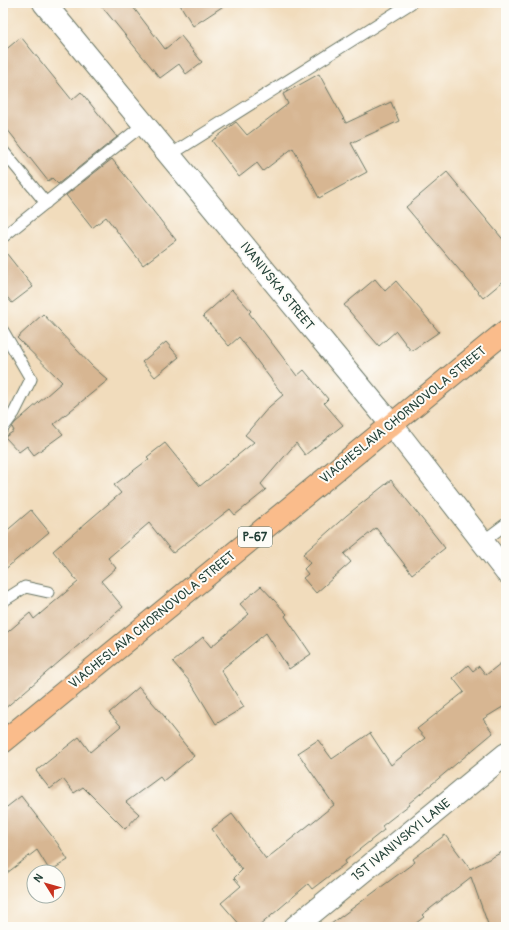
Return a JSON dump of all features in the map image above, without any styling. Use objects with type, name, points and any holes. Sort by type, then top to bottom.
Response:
[{"type":"main road","name":"VIACHESLAVA CHORNOVOLA STREET","points":[[3,742],[506,331]]},
{"type":"street","name":"IVANIVSKA STREET","points":[[44,3],[392,425],[506,572]]},
{"type":"street","name":"1ST IVANIVSKYI LANE","points":[[295,927],[506,754]]},
{"type":"lane","points":[[170,155],[411,3]]},
{"type":"lane","points":[[3,237],[144,124]]},
{"type":"lane","points":[[3,151],[46,202]]},
{"type":"lane","points":[[3,331],[31,379],[14,413],[3,428]]},
{"type":"lane","points":[[482,542],[506,524]]},
{"type":"lane","points":[[3,601],[25,587],[48,592]]},
{"type":"building","points":[[99,3],[130,3],[165,49],[181,36],[202,62],[186,74],[179,64],[160,78]]},
{"type":"building","points":[[179,3],[228,3],[193,26]]},
{"type":"building","points":[[21,37],[72,100],[81,92],[117,137],[58,184],[52,178],[48,181],[3,124],[3,52]]},
{"type":"building","points":[[319,74],[346,123],[391,102],[399,121],[351,143],[367,172],[319,198],[293,148],[263,171],[257,163],[239,177],[212,141],[236,122],[247,135],[288,104],[283,94]]},
{"type":"building","points":[[112,159],[176,240],[143,265],[106,217],[92,228],[66,195]]},
{"type":"building","points":[[447,172],[506,243],[506,279],[483,298],[406,207]]},
{"type":"building","points":[[3,249],[33,287],[12,303],[3,292]]},
{"type":"building","points":[[375,279],[385,291],[396,281],[439,332],[411,351],[396,331],[379,346],[344,305]]},
{"type":"building","points":[[232,290],[251,311],[249,313],[297,376],[304,370],[328,399],[324,403],[343,425],[305,455],[296,443],[261,484],[266,490],[235,515],[230,509],[173,553],[149,523],[108,558],[116,568],[101,581],[123,607],[3,710],[3,636],[30,613],[34,619],[78,582],[53,551],[121,493],[114,485],[149,459],[147,457],[165,443],[200,486],[254,442],[245,435],[269,407],[283,395],[239,337],[229,346],[203,316]]},
{"type":"building","points":[[43,314],[92,366],[108,380],[54,424],[63,434],[34,455],[27,446],[19,452],[5,437],[14,431],[12,427],[15,423],[62,382],[17,338]]},
{"type":"building","points":[[166,342],[179,357],[155,377],[142,362]]},
{"type":"building","points":[[391,480],[445,548],[412,574],[376,528],[344,554],[351,562],[316,593],[303,578],[308,574],[304,569],[310,563],[303,554],[347,515]]},
{"type":"building","points":[[31,510],[49,532],[3,571],[3,534]]},
{"type":"building","points":[[261,586],[287,614],[285,616],[311,654],[289,669],[266,633],[221,670],[244,707],[216,724],[191,683],[173,662],[203,637],[211,647],[249,614],[240,604]]},
{"type":"building","points":[[506,659],[506,705],[483,719],[493,733],[408,804],[409,805],[382,826],[384,830],[345,861],[346,863],[312,889],[308,884],[258,927],[242,927],[221,903],[241,886],[234,878],[242,870],[212,829],[232,814],[266,859],[334,805],[298,753],[318,740],[332,759],[370,733],[391,765],[425,738],[417,729],[464,692],[453,678],[468,665],[473,671],[479,666],[486,675]]},
{"type":"building","points":[[139,687],[165,717],[164,718],[194,756],[163,781],[160,777],[126,802],[139,814],[125,829],[83,787],[74,793],[63,779],[50,789],[36,771],[79,737],[90,752],[121,726],[109,713]]},
{"type":"building","points":[[21,796],[58,844],[68,860],[61,864],[46,864],[37,850],[3,876],[3,810]]},
{"type":"building","points":[[445,835],[470,869],[506,850],[506,927],[489,927],[471,877],[422,915],[424,917],[411,927],[327,927],[415,862],[413,859]]}]
